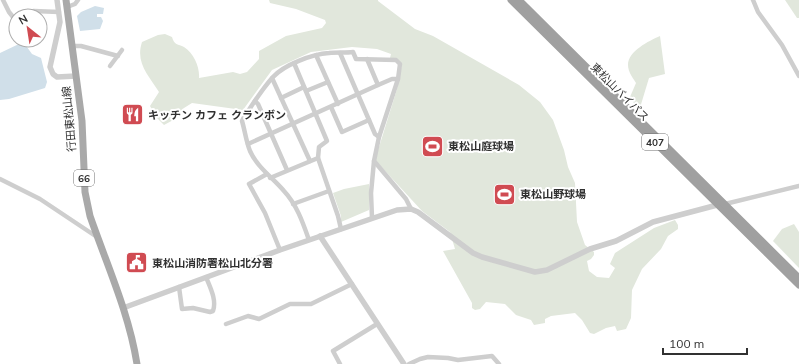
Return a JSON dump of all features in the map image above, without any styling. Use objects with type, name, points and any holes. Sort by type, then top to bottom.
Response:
[{"type":"highway","name":"東松山バイパス","points":[[511,0],[799,278]]},
{"type":"highway","name":"東松山バイパス","points":[[519,0],[722,204],[799,285]]},
{"type":"main road","name":"行田東松山線","points":[[67,3],[82,121],[85,192],[90,216],[123,308],[137,364]]},
{"type":"street","points":[[3,0],[8,11]]},
{"type":"street","points":[[57,0],[60,22],[50,66],[57,77],[76,76]]},
{"type":"street","points":[[67,3],[75,4],[78,0]]},
{"type":"street","points":[[753,0],[758,12],[782,45],[799,76]]},
{"type":"street","points":[[48,12],[59,12]]},
{"type":"street","points":[[72,46],[81,46],[118,56]]},
{"type":"street","points":[[110,66],[122,50]]},
{"type":"street","points":[[309,240],[301,216],[285,192],[269,176],[250,152],[242,121],[272,78],[280,71],[316,55],[353,52],[356,59],[396,60],[400,64],[398,79],[379,137],[374,161],[371,193],[372,218]]},
{"type":"street","points":[[340,53],[375,134],[379,137]]},
{"type":"street","points":[[316,55],[338,104]]},
{"type":"street","points":[[367,59],[378,85]]},
{"type":"street","points":[[294,64],[327,141],[319,147],[318,158],[341,229]]},
{"type":"street","points":[[272,78],[310,161]]},
{"type":"street","points":[[248,144],[378,85],[392,79],[398,79]]},
{"type":"street","points":[[281,98],[328,82]]},
{"type":"street","points":[[255,101],[287,170]]},
{"type":"street","points":[[331,107],[342,132],[369,120]]},
{"type":"street","points":[[280,250],[265,213],[249,184],[318,158]]},
{"type":"street","points":[[374,161],[406,199],[411,209]]},
{"type":"street","points":[[0,179],[40,199],[97,237]]},
{"type":"street","points":[[123,308],[280,250],[397,210],[411,209],[418,212],[473,253],[524,270],[535,272],[547,270],[590,249],[616,241],[653,222],[799,186]]},
{"type":"street","points":[[293,204],[329,191]]},
{"type":"street","points":[[320,236],[404,364]]},
{"type":"street","points":[[179,287],[182,309],[193,308],[210,312],[213,311],[214,298],[206,277]]},
{"type":"street","points":[[226,324],[248,316],[259,320],[290,304],[310,304],[352,284]]},
{"type":"street","points":[[340,364],[333,351],[377,324]]},
{"type":"street","points":[[409,364],[428,357],[458,360],[477,359],[492,356],[499,364]]},
{"type":"shaded area","points":[[269,0],[378,0],[415,29],[433,36],[519,85],[540,102],[553,120],[564,150],[568,167],[575,183],[577,222],[585,245],[594,252],[591,259],[587,261],[589,271],[597,277],[609,278],[615,268],[610,264],[615,253],[654,228],[675,220],[678,225],[678,229],[668,236],[661,249],[642,269],[632,290],[631,318],[626,329],[617,331],[615,326],[606,328],[594,334],[590,333],[582,320],[575,313],[551,316],[545,319],[545,323],[534,325],[531,320],[516,315],[505,304],[486,302],[480,309],[475,310],[472,308],[472,303],[443,251],[455,249],[450,232],[422,211],[375,160],[397,89],[402,64],[396,59],[390,58],[391,54],[377,49],[352,47],[311,52],[272,70],[243,110],[192,103],[184,108],[177,118],[164,125],[156,117],[150,106],[159,92],[144,69],[140,56],[142,42],[158,35],[165,34],[172,37],[175,43],[184,47],[191,53],[197,65],[199,78],[233,72],[240,74],[247,72],[259,59],[259,51],[286,36],[322,28],[326,23],[325,20],[296,9],[270,3]]},
{"type":"shaded area","points":[[785,0],[799,0],[799,18],[797,18]]},
{"type":"shaded area","points":[[95,6],[104,8],[103,14],[97,14],[97,17],[101,17],[103,21],[100,29],[80,31],[77,16],[81,12]]},
{"type":"shaded area","points":[[660,36],[665,74],[649,78],[639,111],[630,97],[636,83],[629,70],[629,60],[631,55],[640,47]]},
{"type":"shaded area","points":[[10,48],[28,48],[32,54],[41,58],[47,82],[45,88],[9,99],[0,100],[0,53]]},
{"type":"shaded area","points":[[369,184],[369,210],[341,222],[341,216],[333,193],[344,189]]},
{"type":"shaded area","points":[[794,224],[799,232],[799,268],[773,241],[782,229]]},
{"type":"place","name":"キッチン カフェ クランボン","points":[[133,115]]},
{"type":"place","name":"東松山庭球場","points":[[433,146]]},
{"type":"place","name":"東松山野球場","points":[[505,194]]},
{"type":"place","name":"東松山消防署松山北分署","points":[[136,263]]}]
